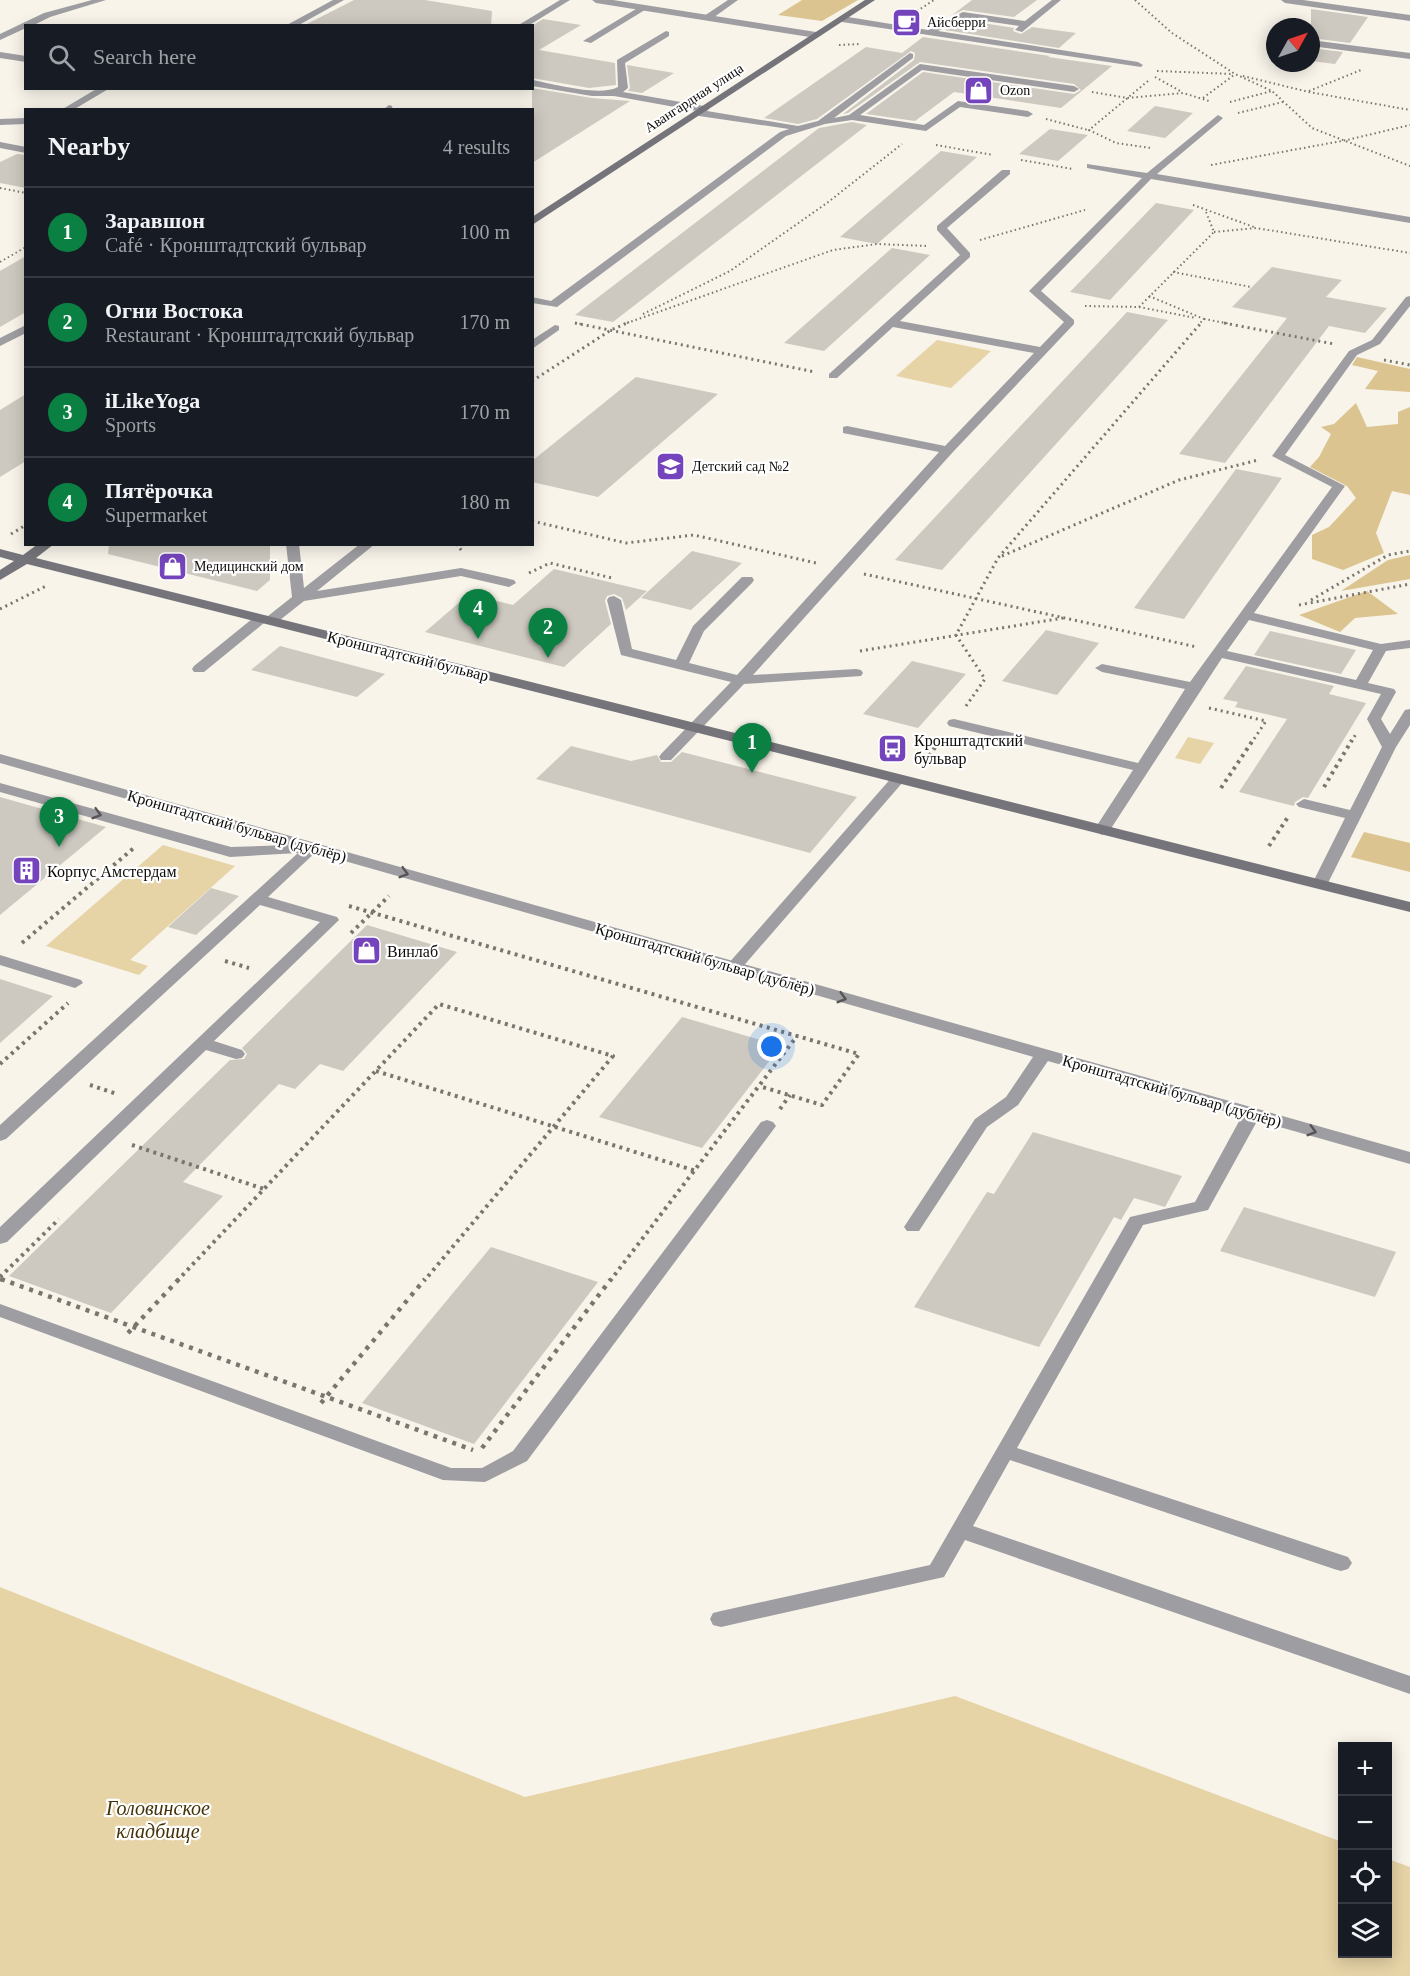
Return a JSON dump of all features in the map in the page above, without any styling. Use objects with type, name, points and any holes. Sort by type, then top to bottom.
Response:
[{"type":"main road","name":"Авангардная улица","points":[[534,221],[872,0]]},
{"type":"main road","points":[[0,576],[45,546]]},
{"type":"main road","name":"Кронштадтский бульвар","points":[[0,554],[1410,907]]},
{"type":"street","points":[[28,24],[47,15],[102,0]]},
{"type":"street","points":[[294,24],[340,0]]},
{"type":"street","points":[[524,24],[566,0]]},
{"type":"street","points":[[596,0],[816,35]]},
{"type":"street","points":[[707,18],[734,0]]},
{"type":"street","points":[[1001,43],[1057,0]]},
{"type":"street","points":[[1285,0],[1410,18]]},
{"type":"street","points":[[588,41],[644,8]]},
{"type":"street","points":[[930,32],[963,15],[1026,24]]},
{"type":"street","points":[[842,19],[1138,64]]},
{"type":"street","points":[[0,37],[24,26]]},
{"type":"street","points":[[614,93],[623,88],[620,63],[666,34]]},
{"type":"street","points":[[1320,44],[1410,56]]},
{"type":"street","points":[[1352,61],[1360,50]]},
{"type":"street","points":[[0,55],[24,59]]},
{"type":"street","points":[[821,123],[910,56]]},
{"type":"street","points":[[852,117],[920,67],[1074,89]]},
{"type":"street","points":[[534,83],[592,93],[614,93],[780,127],[804,128]]},
{"type":"street","points":[[69,108],[102,90]]},
{"type":"street","points":[[534,300],[553,304],[783,134],[852,117],[926,128],[958,104],[1028,114]]},
{"type":"street","points":[[666,757],[741,680],[948,450],[1070,322],[1035,291],[1149,176],[1218,118]]},
{"type":"street","points":[[0,122],[24,122]]},
{"type":"street","points":[[0,145],[24,150]]},
{"type":"street","points":[[1091,166],[1410,220]]},
{"type":"street","points":[[833,376],[966,255],[941,228],[1006,172]]},
{"type":"street","points":[[1102,830],[1218,652],[1252,617],[1339,486],[1278,456],[1353,353],[1376,342],[1410,299]]},
{"type":"street","points":[[891,323],[1042,351]]},
{"type":"street","points":[[534,344],[555,328]]},
{"type":"street","points":[[0,343],[24,329]]},
{"type":"street","points":[[847,430],[948,450]]},
{"type":"street","points":[[292,546],[299,598]]},
{"type":"street","points":[[199,669],[299,598],[366,546]]},
{"type":"street","points":[[299,598],[461,572],[509,583]]},
{"type":"street","points":[[681,665],[698,629],[747,580]]},
{"type":"street","points":[[614,600],[626,652],[741,680],[788,675],[856,673]]},
{"type":"street","points":[[1252,617],[1381,648],[1410,644]]},
{"type":"street","points":[[1360,685],[1381,648]]},
{"type":"street","points":[[1218,652],[1389,692],[1374,719],[1389,747]]},
{"type":"street","points":[[1102,668],[1194,687]]},
{"type":"street","points":[[1320,884],[1389,747],[1410,713]]},
{"type":"street","points":[[954,723],[1141,768]]},
{"type":"street","name":"Кронштадтский бульвар (дублёр)","points":[[0,758],[1410,1158]]},
{"type":"street","points":[[734,968],[898,779]]},
{"type":"street","points":[[0,787],[230,852],[313,847]]},
{"type":"street","points":[[1299,806],[1354,816]]},
{"type":"street","points":[[0,1135],[313,847]]},
{"type":"street","points":[[0,1238],[331,920],[257,898]]},
{"type":"street","points":[[1,960],[75,983]]},
{"type":"street","points":[[202,1043],[236,1054]]},
{"type":"street","points":[[913,1227],[981,1123],[1012,1101],[1043,1054]]},
{"type":"street","points":[[720,1619],[937,1571],[1136,1221],[1202,1206],[1252,1114]]},
{"type":"street","points":[[0,1310],[450,1475],[485,1475],[520,1456],[767,1126]]},
{"type":"street","points":[[1005,1451],[1341,1563]]},
{"type":"street","points":[[960,1530],[1410,1685]]},
{"type":"path","points":[[1135,0],[1172,33],[1235,74],[1272,91],[1312,128],[1410,166]]},
{"type":"path","points":[[1138,64],[1160,72],[1235,74],[1309,92],[1410,110]]},
{"type":"path","points":[[1309,92],[1363,69]]},
{"type":"path","points":[[1203,98],[1235,74]]},
{"type":"path","points":[[1154,76],[1183,93],[1210,101]]},
{"type":"path","points":[[1074,89],[1127,98],[1183,93]]},
{"type":"path","points":[[1228,102],[1272,91]]},
{"type":"path","points":[[1089,130],[1127,98]]},
{"type":"path","points":[[1218,118],[1284,102]]},
{"type":"path","points":[[1028,114],[1089,130],[1116,143],[1177,152]]},
{"type":"path","points":[[1207,165],[1347,140],[1410,125]]},
{"type":"path","points":[[534,380],[611,330],[730,271],[826,203],[906,140],[895,138]]},
{"type":"path","points":[[929,144],[995,156]]},
{"type":"path","points":[[1017,159],[1072,169],[1091,166]]},
{"type":"path","points":[[0,188],[24,193]]},
{"type":"path","points":[[1190,203],[1206,211],[1256,228],[1410,254]]},
{"type":"path","points":[[627,323],[833,250],[877,244],[959,247],[1086,210]]},
{"type":"path","points":[[1206,211],[1214,232]]},
{"type":"path","points":[[1139,306],[1214,232],[1256,228]]},
{"type":"path","points":[[0,262],[24,248]]},
{"type":"path","points":[[1172,272],[1251,287]]},
{"type":"path","points":[[1149,296],[1204,319]]},
{"type":"path","points":[[1070,322],[1084,306],[1139,306],[1331,343],[1353,353],[1410,365]]},
{"type":"path","points":[[956,635],[998,558],[1204,319]]},
{"type":"path","points":[[611,330],[833,376]]},
{"type":"path","points":[[998,558],[1179,480],[1278,456]]},
{"type":"path","points":[[534,521],[626,543],[694,535],[1218,652]]},
{"type":"path","points":[[1308,602],[1388,555],[1410,551]]},
{"type":"path","points":[[509,583],[550,562],[612,578],[614,600]]},
{"type":"path","points":[[1252,617],[1308,602],[1410,584]]},
{"type":"path","points":[[853,653],[1067,617]]},
{"type":"path","points":[[925,762],[985,680],[956,635]]},
{"type":"path","points":[[1203,706],[1266,721],[1221,788]]},
{"type":"path","points":[[1323,788],[1359,730]]},
{"type":"path","points":[[1269,846],[1299,806]]},
{"type":"path","points":[[1,960],[138,845]]},
{"type":"path","points":[[339,903],[859,1054],[822,1105],[759,1086]]},
{"type":"path","points":[[0,1064],[79,993],[81,989],[75,983]]},
{"type":"path","points":[[111,1351],[439,1004],[613,1056],[304,1422]]},
{"type":"path","points":[[479,1452],[797,1036]]},
{"type":"path","points":[[375,1071],[726,1181]]},
{"type":"path","points":[[106,1136],[264,1189]]},
{"type":"path","points":[[0,1279],[509,1463]]},
{"type":"green space","points":[[937,340],[991,351],[951,388],[896,376]]},
{"type":"green space","points":[[1188,737],[1214,743],[1200,764],[1175,758]]},
{"type":"green space","points":[[163,845],[235,866],[130,960],[148,966],[139,975],[46,946]]},
{"type":"green space","name":"Головинское кладбище","points":[[0,1587],[525,1797],[955,1696],[1338,1840],[1338,1958],[1392,1958],[1392,1860],[1410,1867],[1410,1976],[0,1976]]},
{"type":"shaded area","points":[[802,0],[858,0],[822,21],[778,15]]},
{"type":"shaded area","points":[[1357,357],[1410,369],[1410,392],[1365,389],[1378,371],[1352,365]]},
{"type":"shaded area","points":[[1356,403],[1367,427],[1398,424],[1398,412],[1410,407],[1410,495],[1392,491],[1376,533],[1384,553],[1343,570],[1312,559],[1312,535],[1329,527],[1356,498],[1347,486],[1310,467],[1319,457],[1331,434],[1321,427],[1334,424]]},
{"type":"shaded area","points":[[1410,555],[1410,579],[1341,591],[1388,560]]},
{"type":"shaded area","points":[[1367,591],[1398,614],[1355,618],[1340,632],[1299,615]]},
{"type":"shaded area","points":[[1364,832],[1410,843],[1410,872],[1351,857]]},
{"type":"building","points":[[354,0],[425,0],[492,11],[491,24],[307,24]]},
{"type":"building","points":[[972,0],[1037,0],[1014,17],[963,10],[951,16]]},
{"type":"building","points":[[1311,9],[1368,17],[1350,43],[1320,39],[1320,18],[1311,18]]},
{"type":"building","points":[[543,19],[581,25],[539,50],[615,63],[616,85],[589,88],[534,78],[534,25]]},
{"type":"building","points":[[964,20],[1014,28],[1013,31],[1021,34],[1032,27],[1076,33],[1059,48],[945,30]]},
{"type":"building","points":[[923,37],[1112,66],[1061,108],[954,92],[915,121],[866,114],[923,72],[1074,94],[1081,90],[1074,84],[920,62],[848,113],[843,114],[914,60],[915,53],[911,51],[817,119],[798,124],[764,118],[866,47],[902,53]]},
{"type":"building","points":[[1320,49],[1343,52],[1335,64],[1320,62]]},
{"type":"building","points":[[627,65],[674,73],[642,93],[628,91],[630,88]]},
{"type":"building","points":[[534,88],[592,98],[630,101],[534,162],[534,108],[532,108],[532,90]]},
{"type":"building","points":[[1155,106],[1193,113],[1165,138],[1127,131]]},
{"type":"building","points":[[852,122],[867,125],[613,322],[575,315],[819,128]]},
{"type":"building","points":[[1050,129],[1088,135],[1058,161],[1019,154]]},
{"type":"building","points":[[941,151],[977,157],[877,244],[840,237]]},
{"type":"building","points":[[17,154],[24,155],[24,188],[0,183],[0,162]]},
{"type":"building","points":[[1156,203],[1194,210],[1110,300],[1070,292]]},
{"type":"building","points":[[892,248],[930,255],[824,351],[784,343]]},
{"type":"building","points":[[24,257],[24,313],[0,327],[0,271]]},
{"type":"building","points":[[1272,267],[1342,280],[1326,297],[1387,308],[1365,333],[1329,326],[1225,463],[1179,454],[1287,318],[1232,307]]},
{"type":"building","points":[[1127,312],[1168,320],[942,570],[895,560]]},
{"type":"building","points":[[636,377],[718,394],[598,497],[534,482],[534,459]]},
{"type":"building","points":[[24,395],[24,462],[0,477],[0,410]]},
{"type":"building","points":[[1236,469],[1282,478],[1184,619],[1134,608]]},
{"type":"building","points":[[109,546],[270,546],[270,580],[257,591],[108,554]]},
{"type":"building","points":[[692,551],[742,563],[691,610],[641,598]]},
{"type":"building","points":[[554,569],[647,591],[626,610],[622,598],[614,594],[607,596],[605,601],[611,624],[564,667],[425,632],[469,594],[513,605]]},
{"type":"building","points":[[1046,630],[1099,643],[1057,695],[1002,681]]},
{"type":"building","points":[[1270,631],[1356,650],[1341,674],[1254,655]]},
{"type":"building","points":[[280,646],[385,674],[357,697],[251,670]]},
{"type":"building","points":[[912,661],[966,674],[918,728],[863,714]]},
{"type":"building","points":[[1246,666],[1334,686],[1329,694],[1366,703],[1308,798],[1303,797],[1295,802],[1294,806],[1239,792],[1287,719],[1235,707],[1238,702],[1223,699]]},
{"type":"building","points":[[571,746],[631,761],[657,755],[661,762],[671,762],[682,752],[857,797],[810,853],[536,779]]},
{"type":"building","name":"Корпус Амстердам","points":[[0,797],[106,827],[0,915]]},
{"type":"building","points":[[211,888],[239,896],[196,935],[168,927]]},
{"type":"building","points":[[367,925],[457,952],[343,1071],[320,1064],[295,1089],[279,1084],[183,1182],[223,1196],[111,1313],[9,1276],[230,1060],[244,1059],[247,1054],[242,1048]]},
{"type":"building","points":[[0,979],[53,996],[0,1043]]},
{"type":"building","points":[[682,1017],[781,1046],[702,1148],[599,1117]]},
{"type":"building","points":[[1033,1132],[1182,1176],[1165,1207],[1134,1198],[1121,1220],[1114,1217],[1039,1347],[914,1307],[987,1192],[994,1194]]},
{"type":"building","points":[[1244,1207],[1396,1252],[1375,1297],[1220,1251]]},
{"type":"building","points":[[491,1247],[598,1282],[474,1444],[362,1403]]},
{"type":"place","name":"Айсберри","points":[[906,22]]},
{"type":"place","name":"Ozon","points":[[979,90]]},
{"type":"place","name":"Детский сад №2","points":[[671,466]]},
{"type":"place","name":"Медицинский дом","points":[[173,566]]},
{"type":"place","name":"Пятёрочка","points":[[478,639]]},
{"type":"place","name":"Огни Востока","points":[[548,658]]},
{"type":"place","name":"Кронштадтский бульвар","points":[[893,749]]},
{"type":"place","name":"Заравшон","points":[[752,773]]},
{"type":"place","name":"iLikeYoga","points":[[59,847]]},
{"type":"place","name":"Корпус Амстердам","points":[[26,871]]},
{"type":"place","name":"Винлаб","points":[[366,951]]}]
